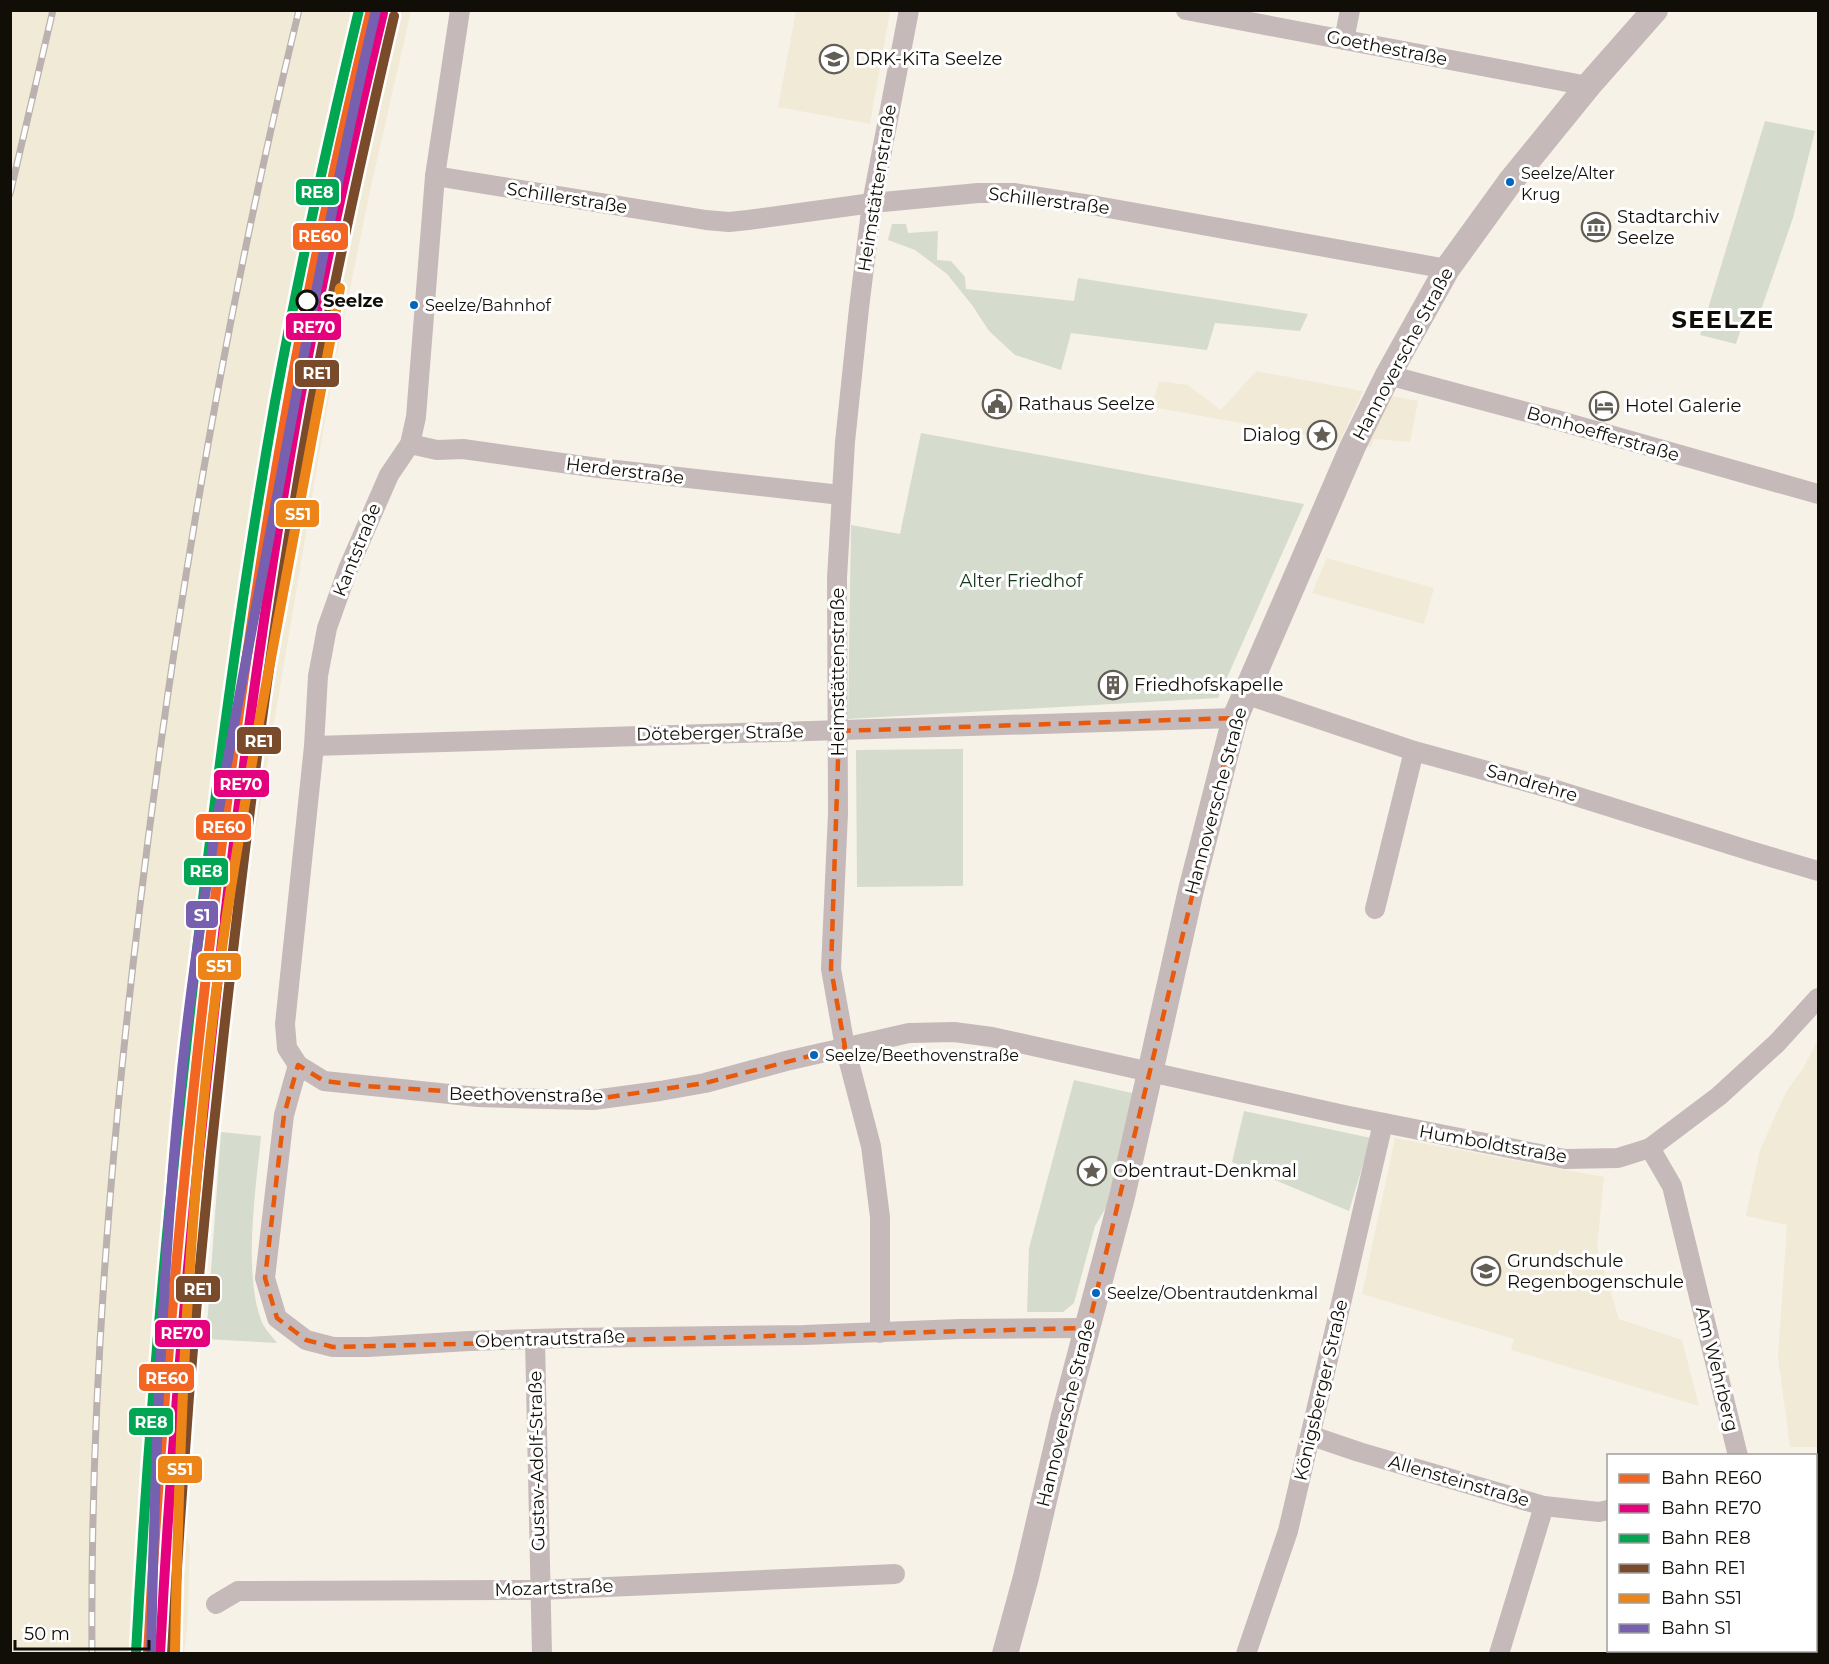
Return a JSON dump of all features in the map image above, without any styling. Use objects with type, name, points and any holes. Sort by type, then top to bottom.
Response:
[{"type":"street","name":"Kantstraße","points":[[298,1065],[287,1047],[285,1024],[314,746],[318,676],[327,628],[348,569],[389,475],[410,444],[416,417],[435,176],[460,10]]},
{"type":"street","name":"Heimstättenstraße","points":[[880,1333],[880,1217],[871,1146],[845,1047],[831,969],[838,813],[837,578],[841,495],[859,308],[872,203],[909,10]]},
{"type":"street","name":"Goethestraße","points":[[1186,10],[1588,86]]},
{"type":"street","points":[[1344,40],[1350,10]]},
{"type":"street","name":"Hannoversche Straße","points":[[1005,1653],[1026,1577],[1064,1415],[1122,1197],[1191,890],[1235,718],[1310,543],[1388,375],[1447,269],[1510,182],[1588,86],[1655,10]]},
{"type":"street","name":"Schillerstraße","points":[[435,176],[729,222],[872,203],[978,193],[1014,193],[1447,269]]},
{"type":"street","name":"Bonhoefferstraße","points":[[1388,375],[1818,494]]},
{"type":"street","name":"Herderstraße","points":[[410,444],[437,450],[463,449],[598,468],[841,495]]},
{"type":"street","name":"Sandrehre","points":[[1245,694],[1414,751],[1553,789],[1818,871]]},
{"type":"street","name":"Döteberger Straße","points":[[314,746],[1235,718]]},
{"type":"street","points":[[1375,909],[1414,751]]},
{"type":"street","name":"Humboldtstraße","points":[[1150,1071],[1383,1123],[1565,1159],[1618,1158],[1650,1148],[1719,1096],[1777,1043],[1818,998]]},
{"type":"street","name":"Beethovenstraße","points":[[298,1065],[324,1081],[478,1097],[589,1100],[705,1083],[909,1033],[954,1032],[992,1037],[1150,1071]]},
{"type":"street","name":"Obentrautstraße","points":[[298,1065],[284,1115],[265,1278],[277,1318],[306,1340],[333,1347],[368,1347],[469,1341],[1088,1328]]},
{"type":"street","name":"Königsberger Straße","points":[[1246,1653],[1288,1531],[1312,1436],[1383,1123]]},
{"type":"street","name":"Am Wehrberg","points":[[1650,1148],[1672,1186],[1738,1454]]},
{"type":"street","name":"Gustav-Adolf-Straße","points":[[535,1340],[542,1653]]},
{"type":"street","name":"Allensteinstraße","points":[[1312,1436],[1544,1506],[1599,1512],[1607,1510]]},
{"type":"street","points":[[1499,1653],[1544,1506]]},
{"type":"street","name":"Mozartstraße","points":[[216,1604],[238,1591],[540,1590],[895,1574]]},
{"type":"highlighted area","points":[[1235,718],[1088,1328],[333,1347],[306,1340],[277,1318],[265,1278],[284,1115],[298,1065],[324,1081],[366,1086],[589,1100],[705,1083],[845,1047],[831,969],[839,731]]},
{"type":"shaded area","points":[[10,11],[411,11],[370,191],[334,367],[243,907],[227,1015],[221,1029],[203,1217],[192,1376],[193,1415],[189,1458],[191,1481],[188,1485],[186,1534],[190,1548],[184,1653],[11,1653]]},
{"type":"shaded area","name":"DRK-KiTa Seelze","points":[[796,11],[890,11],[870,124],[778,107]]},
{"type":"shaded area","points":[[1256,371],[1363,391],[1340,441],[1152,407],[1159,381],[1188,385],[1221,410]]},
{"type":"shaded area","points":[[1385,395],[1418,401],[1410,442],[1374,439],[1371,447],[1363,445]]},
{"type":"shaded area","points":[[1327,558],[1434,588],[1424,624],[1312,593]]},
{"type":"shaded area","points":[[1818,1039],[1818,1447],[1790,1447],[1778,1357],[1787,1225],[1746,1216],[1760,1150],[1786,1092],[1804,1067]]},
{"type":"shaded area","name":"Grundschule Regenbogenschule","points":[[1395,1138],[1604,1177],[1597,1248],[1619,1319],[1682,1340],[1699,1406],[1511,1350],[1514,1339],[1362,1294]]},
{"type":"green space","points":[[1765,121],[1815,131],[1793,218],[1761,310],[1751,319],[1744,319],[1736,344],[1700,335]]},
{"type":"green space","points":[[892,224],[906,224],[908,233],[938,231],[937,260],[951,261],[965,277],[966,289],[1074,301],[1078,278],[1308,314],[1300,331],[1215,323],[1207,350],[1071,333],[1061,370],[1015,355],[989,331],[947,274],[915,250],[888,240]]},
{"type":"green space","name":"Alter Friedhof","points":[[921,433],[1304,504],[1218,698],[848,719],[851,525],[900,534]]},
{"type":"green space","points":[[963,749],[963,886],[857,887],[856,750]]},
{"type":"green space","points":[[1074,1080],[1132,1093],[1132,1110],[1107,1206],[1095,1226],[1074,1303],[1063,1312],[1027,1312],[1029,1248]]},
{"type":"green space","points":[[1244,1111],[1371,1138],[1349,1211],[1232,1162]]},
{"type":"green space","points":[[221,1132],[261,1136],[252,1229],[253,1278],[261,1320],[277,1343],[206,1339]]},
{"type":"railway","points":[[10,194],[53,10]]},
{"type":"railway","points":[[92,1654],[94,1466],[104,1279],[129,998],[154,793],[206,456],[249,232],[299,10]]},
{"type":"rail line","name":"RE8","points":[[136,1653],[151,1419],[172,1185],[197,951],[226,715],[249,558],[284,353],[314,206],[359,10]]},
{"type":"rail line","name":"RE60","points":[[148,1654],[163,1419],[184,1185],[209,951],[238,715],[261,558],[297,353],[326,206],[371,10]]},
{"type":"rail line","name":"S1","points":[[151,1654],[164,1289],[182,1070],[199,935],[232,734],[307,337],[376,10]]},
{"type":"rail line","name":"RE70","points":[[160,1654],[175,1420],[196,1186],[221,952],[250,717],[273,560],[308,355],[338,208],[383,13]]},
{"type":"rail line","name":"RE1","points":[[172,1654],[181,1500],[207,1193],[261,722],[284,564],[311,406],[350,210],[394,16]]},
{"type":"rail line","name":"S51","points":[[175,1654],[179,1496],[190,1260],[212,1025],[247,794],[340,288]]},
{"type":"place","name":"DRK-KiTa Seelze","points":[[834,59]]},
{"type":"place","name":"Seelze/Alter Krug","points":[[1510,182]]},
{"type":"place","name":"Stadtarchiv Seelze","points":[[1596,227]]},
{"type":"place","name":"Seelze","points":[[307,301]]},
{"type":"place","name":"Seelze/Bahnhof","points":[[414,305]]},
{"type":"place","name":"Rathaus Seelze","points":[[997,404]]},
{"type":"place","name":"Hotel Galerie","points":[[1604,406]]},
{"type":"place","name":"Dialog","points":[[1322,435]]},
{"type":"place","name":"Friedhofskapelle","points":[[1113,685]]},
{"type":"place","name":"Seelze/Beethovenstraße","points":[[814,1055]]},
{"type":"place","name":"Obentraut-Denkmal","points":[[1092,1171]]},
{"type":"place","name":"Grundschule Regenbogenschule","points":[[1486,1271]]},
{"type":"place","name":"Seelze/Obentrautdenkmal","points":[[1096,1293]]},
{"type":"district","name":"SEELZE","points":[[1723,320]]}]
